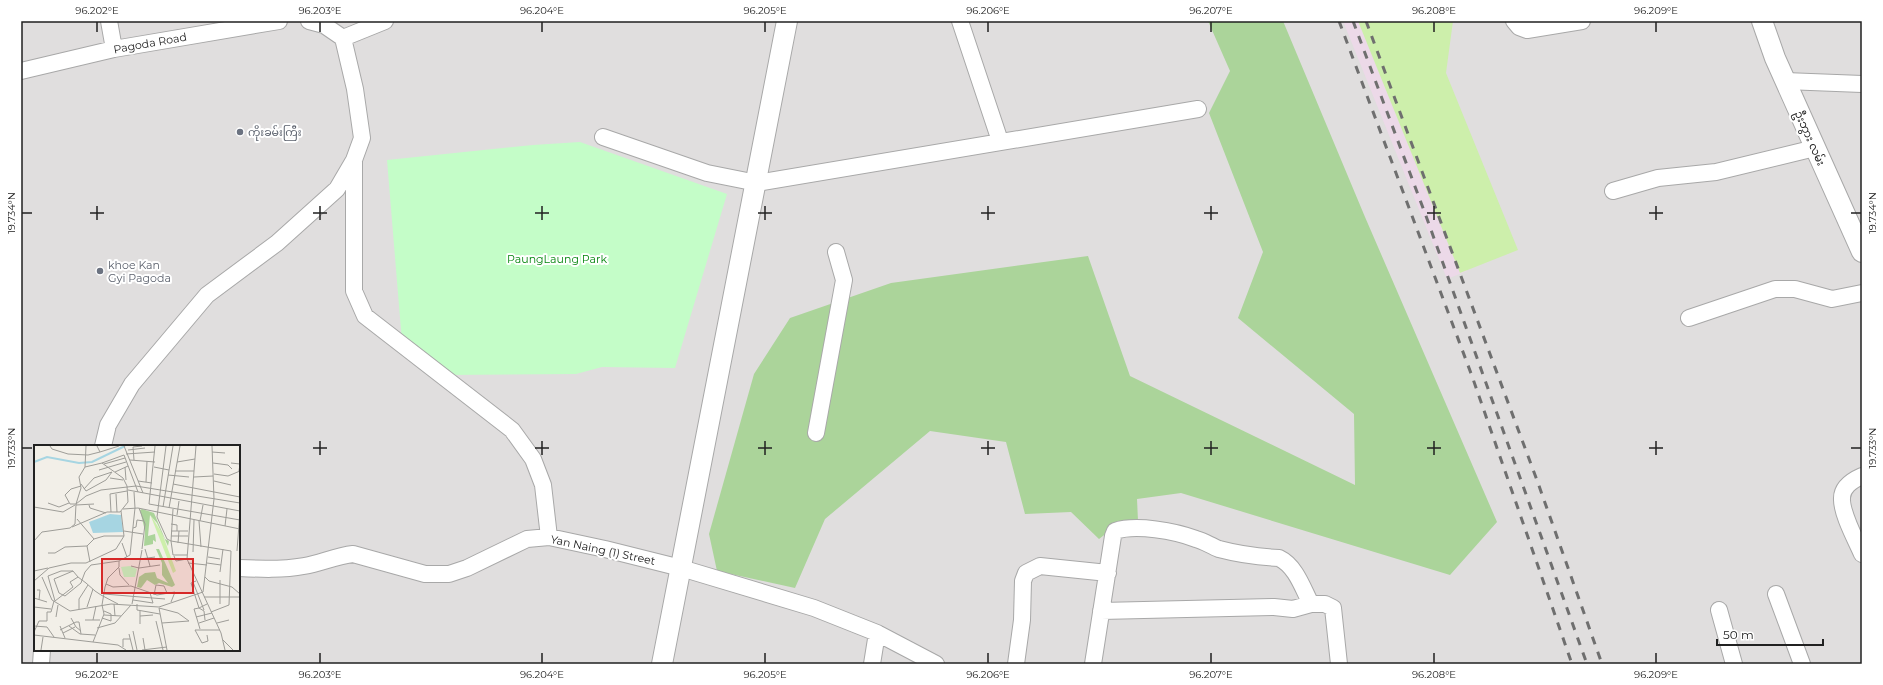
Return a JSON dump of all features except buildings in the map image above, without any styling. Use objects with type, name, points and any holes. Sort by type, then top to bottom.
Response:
[{"type":"street","points":[[109,21],[114,48]]},
{"type":"street","name":"Pagoda Road","points":[[21,71],[114,48],[280,21]]},
{"type":"street","points":[[103,445],[108,425],[132,384],[207,295],[277,243],[337,189],[354,160],[362,138],[355,88],[343,38],[324,24],[309,21]]},
{"type":"street","points":[[343,38],[385,21]]},
{"type":"street","points":[[662,664],[757,183],[787,21]]},
{"type":"street","points":[[960,21],[1000,141]]},
{"type":"street","points":[[1514,21],[1519,27],[1526,30],[1582,21]]},
{"type":"street","name":"ဦးဘွား လမ်း","points":[[1762,21],[1774,58],[1862,252]]},
{"type":"street","points":[[1785,81],[1862,84]]},
{"type":"street","points":[[603,137],[707,173],[757,183],[1198,108]]},
{"type":"street","points":[[1612,191],[1658,178],[1716,172],[1815,148]]},
{"type":"street","points":[[354,160],[354,291],[365,316],[512,430],[533,459],[543,485],[549,537]]},
{"type":"street","points":[[816,433],[844,280],[836,252]]},
{"type":"street","points":[[1688,318],[1775,289],[1795,289],[1832,299],[1862,293]]},
{"type":"street","points":[[1862,476],[1845,488],[1842,498],[1844,509],[1862,554]]},
{"type":"street","points":[[1093,664],[1108,573],[1112,536],[1115,531],[1124,528],[1140,528],[1178,534],[1241,554],[1279,558],[1284,560],[1296,575],[1311,604]]},
{"type":"street","name":"Yan Naing (1) Street","points":[[240,568],[264,569],[304,566],[340,555],[353,554],[425,574],[449,574],[467,568],[527,539],[549,537],[681,568],[814,608],[877,633],[936,664]]},
{"type":"street","points":[[1016,664],[1022,620],[1023,581],[1026,573],[1031,569],[1040,566],[1108,573]]},
{"type":"street","points":[[1776,594],[1802,664]]},
{"type":"street","points":[[1101,611],[1274,607],[1293,609],[1311,604],[1325,604],[1333,608],[1339,664]]},
{"type":"street","points":[[1719,610],[1734,664]]},
{"type":"street","points":[[872,664],[877,633]]},
{"type":"street","points":[[40,664],[42,651]]},
{"type":"shaded area","points":[[21,21],[1862,21],[1862,664],[21,664]]},
{"type":"shaded area","points":[[1343,21],[1426,21],[1392,86],[1467,271],[1447,279]]},
{"type":"green space","points":[[1208,21],[1283,21],[1365,217],[1497,522],[1450,575],[1181,493],[1137,499],[1138,521],[1117,525],[1099,539],[1071,512],[1025,514],[1006,442],[930,431],[825,519],[795,588],[717,571],[709,534],[754,374],[790,318],[891,283],[1088,256],[1130,376],[1355,485],[1354,414],[1238,318],[1263,252],[1209,113],[1230,71]]},
{"type":"green space","points":[[1358,21],[1453,21],[1446,73],[1518,250],[1460,273]]},
{"type":"green space","name":"PaungLaung Park","points":[[580,142],[727,194],[675,368],[602,367],[576,374],[446,375],[402,342],[387,160],[533,145]]},
{"type":"railway","points":[[1339,21],[1472,376],[1572,664]]},
{"type":"railway","points":[[1353,21],[1426,216],[1587,664]]},
{"type":"railway","points":[[1366,21],[1538,483],[1602,664]]},
{"type":"place","name":"ကိုးခမ်းကြီး","points":[[240,132]]},
{"type":"place","name":"khoe Kan Gyi Pagoda","points":[[100,271]]}]
